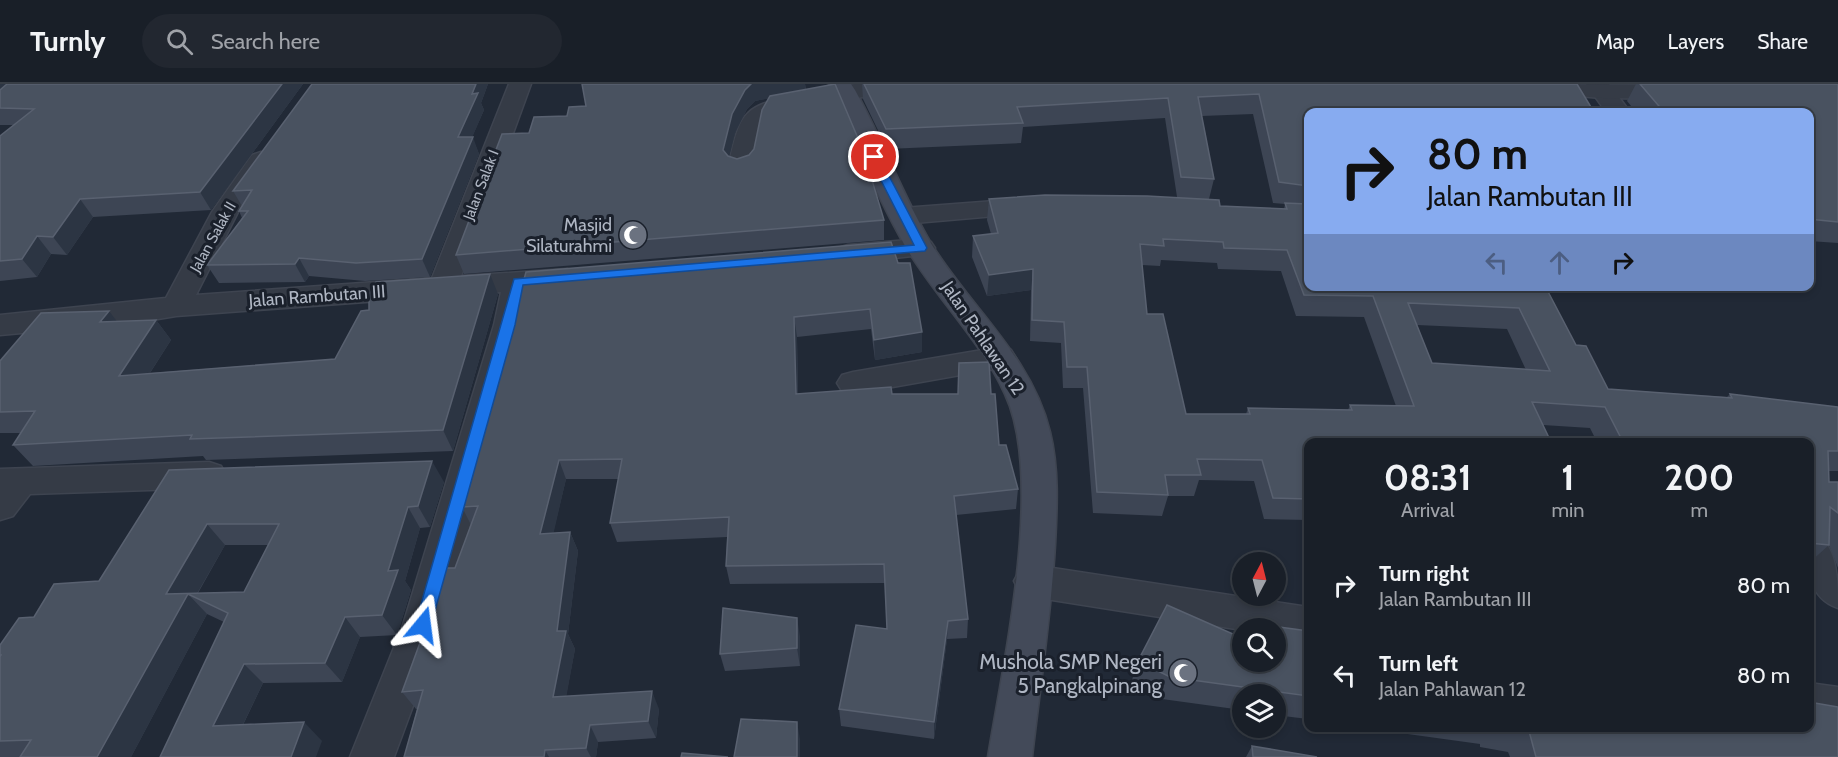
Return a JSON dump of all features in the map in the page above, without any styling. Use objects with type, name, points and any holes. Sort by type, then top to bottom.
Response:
[{"type":"main road","name":"Jalan Pahlawan 12","points":[[843,88],[903,216],[921,248],[1000,358],[1033,419],[1040,490],[1033,581],[1010,757]]},
{"type":"street","name":"Jalan Salak I","points":[[443,287],[520,84]]},
{"type":"street","points":[[741,168],[749,128],[754,117],[763,108],[843,88],[919,84]]},
{"type":"street","points":[[1515,84],[1698,92]]},
{"type":"street","points":[[1600,88],[1615,108]]},
{"type":"street","name":"Jalan Salak II","points":[[176,306],[225,212],[277,140]]},
{"type":"street","points":[[903,216],[1054,205]]},
{"type":"street","points":[[820,256],[921,248]]},
{"type":"street","name":"Jalan Rambutan III","points":[[0,325],[140,312],[176,306],[588,276]]},
{"type":"street","points":[[372,757],[423,625],[509,325],[518,282]]},
{"type":"street","points":[[853,383],[1000,358]]},
{"type":"street","points":[[433,467],[468,466]]},
{"type":"street","points":[[7,490],[244,474]]},
{"type":"street","points":[[1814,553],[1838,592]]},
{"type":"street","points":[[1033,581],[1304,623]]},
{"type":"street","points":[[1814,703],[1838,706]]},
{"type":"building","points":[[7,84],[282,84],[200,192],[80,199],[53,237],[37,236],[22,259],[0,261],[0,136],[34,109],[0,108],[0,90]]},
{"type":"building","points":[[312,84],[476,84],[472,94],[478,93],[458,137],[473,137],[422,259],[356,263],[299,258],[295,264],[207,265],[248,211],[239,211],[252,190],[233,191]]},
{"type":"building","points":[[582,84],[751,84],[745,90],[732,114],[723,150],[728,156],[737,159],[749,155],[754,149],[762,110],[770,96],[835,84],[863,150],[884,220],[456,255],[502,134],[529,133],[534,117],[567,116],[569,107],[586,106]]},
{"type":"building","points":[[864,84],[1577,84],[1592,108],[1304,108],[1304,185],[1279,182],[1259,94],[1198,97],[1214,179],[1181,177],[1168,98],[1017,107],[1023,123],[886,129]]},
{"type":"building","points":[[1640,84],[1838,84],[1838,222],[1814,220],[1814,108],[1661,108]]},
{"type":"building","points":[[1045,195],[1147,196],[1219,200],[1220,206],[1287,209],[1285,203],[1304,204],[1304,291],[1548,291],[1576,345],[1586,346],[1608,389],[1732,398],[1730,394],[1838,407],[1838,451],[1828,451],[1829,482],[1838,482],[1838,513],[1830,507],[1829,545],[1814,544],[1814,438],[1621,438],[1605,407],[1532,402],[1549,438],[1304,438],[1304,499],[1273,498],[1262,460],[1197,459],[1201,475],[1165,475],[1168,495],[1097,492],[1087,367],[1067,367],[1064,322],[1032,320],[1033,269],[989,275],[973,236],[998,233],[989,199]],"holes":[[[1163,239],[1223,242],[1224,248],[1287,250],[1304,295],[1373,296],[1414,406],[1350,405],[1352,410],[1248,408],[1250,414],[1186,414],[1163,314],[1147,314],[1140,244],[1164,246]],[[1408,303],[1519,308],[1550,371],[1432,363]]]},
{"type":"building","points":[[891,242],[898,263],[910,263],[922,332],[874,340],[870,309],[794,317],[796,394],[891,387],[892,394],[958,394],[959,363],[989,362],[991,394],[995,394],[999,445],[1006,445],[1018,489],[954,496],[968,619],[948,621],[934,722],[839,709],[856,625],[887,629],[884,564],[726,566],[729,517],[610,523],[622,459],[559,460],[540,534],[570,532],[557,631],[566,631],[553,697],[652,691],[648,721],[590,725],[586,748],[545,750],[544,757],[404,757],[423,690],[402,692],[433,607],[444,568],[455,568],[478,506],[462,507],[526,272]]},
{"type":"building","points":[[490,274],[443,430],[190,439],[192,435],[13,445],[35,411],[0,412],[0,361],[41,313],[109,311],[100,322],[156,320],[119,376],[335,359],[361,311],[369,310],[369,295],[376,282]]},
{"type":"building","points":[[432,461],[418,506],[408,507],[388,571],[398,570],[382,615],[345,617],[325,663],[244,664],[213,726],[304,722],[291,757],[160,757],[228,613],[188,594],[97,757],[20,757],[31,740],[0,741],[0,645],[19,618],[34,617],[54,584],[99,581],[169,470]],"holes":[[[207,524],[279,524],[244,592],[166,594]]]},
{"type":"building","points":[[1167,605],[1232,634],[1232,672],[1286,672],[1286,628],[1304,630],[1304,695],[1286,693],[1286,684],[1232,686],[1170,677],[1138,661]]},
{"type":"building","points":[[723,608],[797,618],[797,648],[720,654]]},
{"type":"building","points":[[1814,703],[1838,707],[1838,757],[1536,757],[1529,732],[1814,732]]},
{"type":"building","points":[[741,719],[797,722],[797,757],[734,757]]},
{"type":"building","points":[[1252,746],[1317,757],[1253,757]]},
{"type":"building","points":[[682,753],[728,757],[681,757]]},
{"type":"place","name":"Masjid Silaturahmi","points":[[633,235]]},
{"type":"place","name":"Mushola SMP Negeri 5 Pangkalpinang","points":[[1183,673]]},
{"type":"route","points":[[423,625],[509,325],[518,282],[921,248],[874,157]]}]
